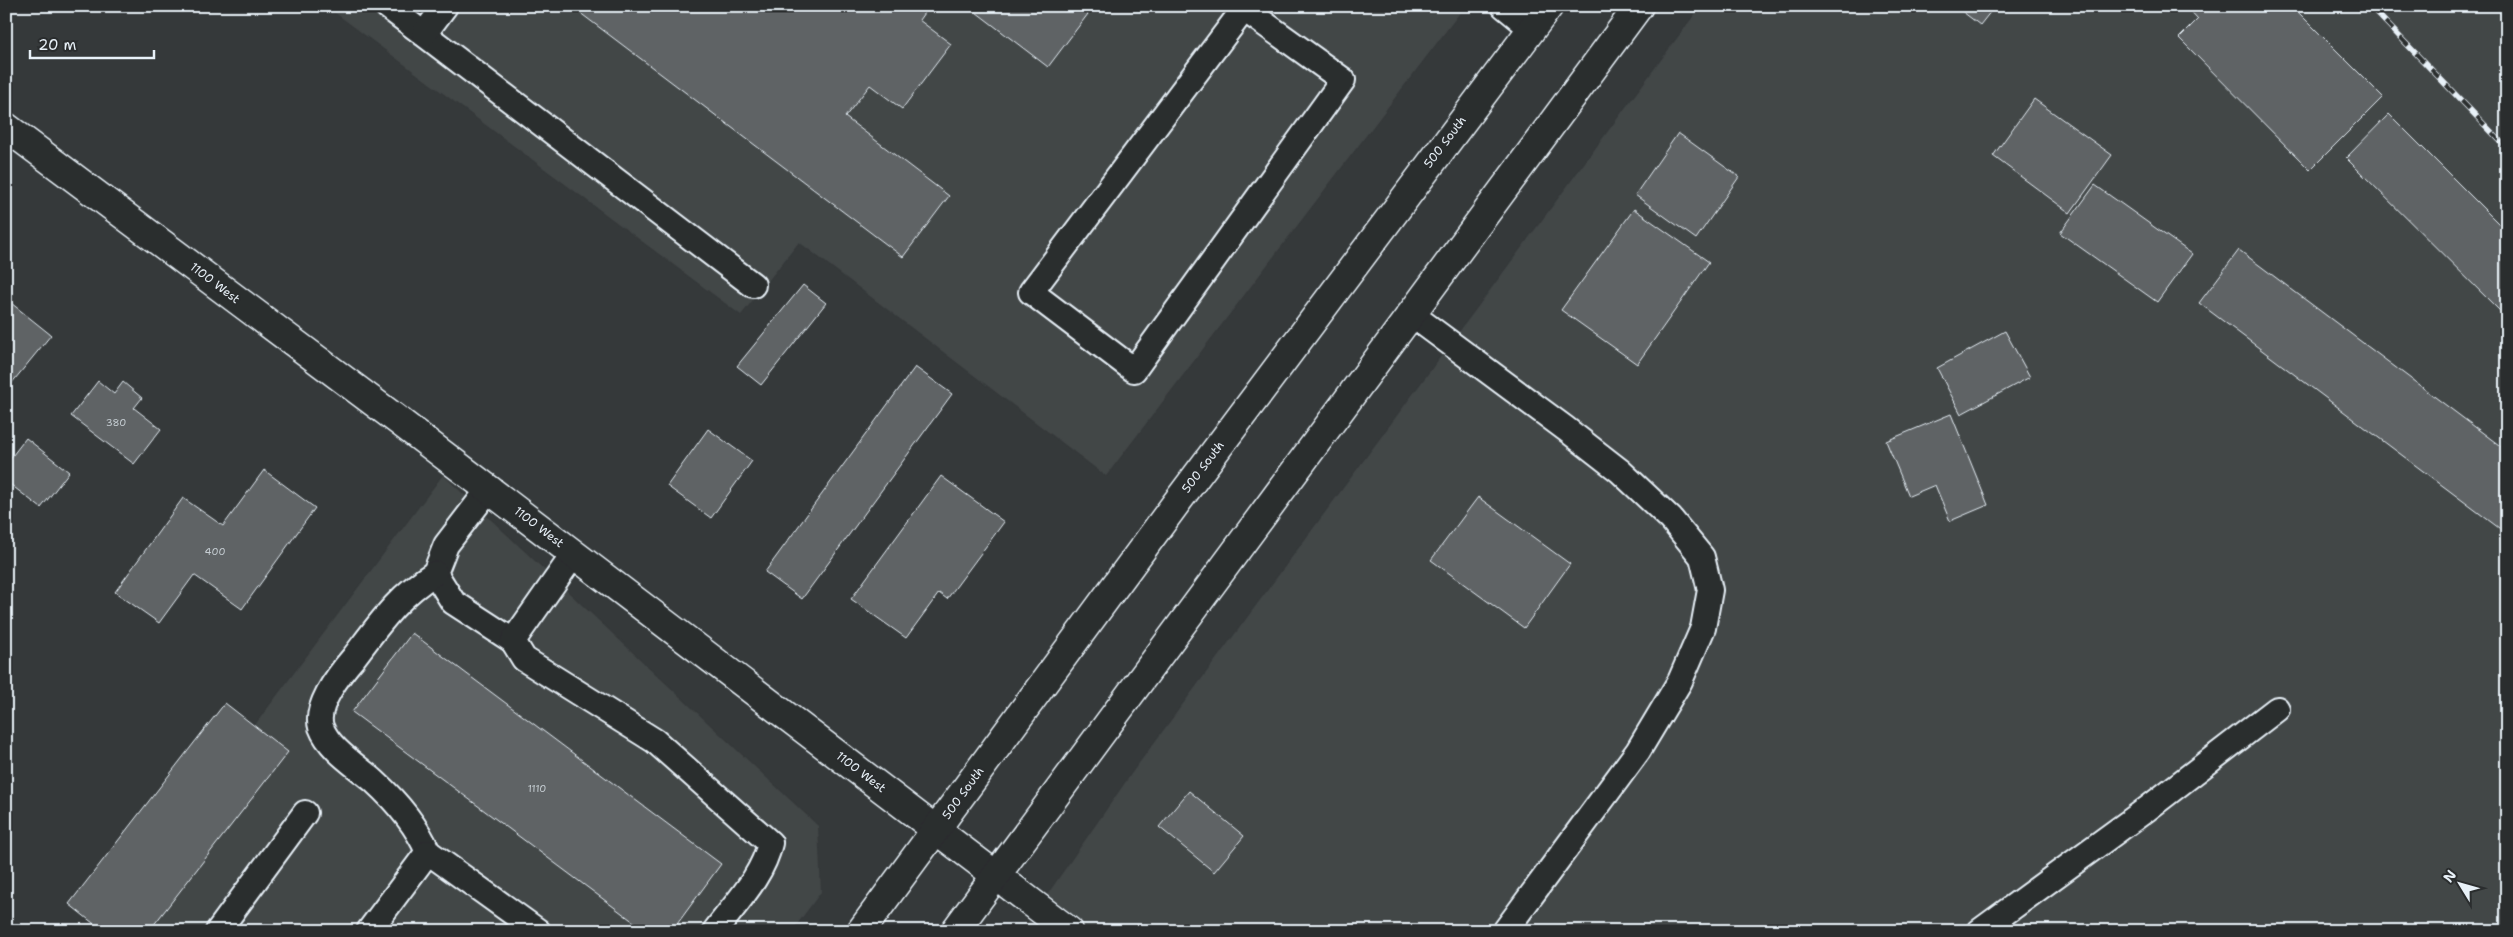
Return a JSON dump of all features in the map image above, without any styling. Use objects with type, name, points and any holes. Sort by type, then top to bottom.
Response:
[{"type":"main road","name":"500 South","points":[[861,931],[1206,462],[1549,6]]},
{"type":"main road","points":[[955,931],[1639,6]]},
{"type":"main road","name":"1100 West","points":[[6,126],[574,554],[1069,931]]},
{"type":"lane","points":[[387,6],[753,285]]},
{"type":"lane","points":[[424,34],[445,6]]},
{"type":"lane","points":[[1504,6],[1532,29]]},
{"type":"lane","points":[[1245,8],[1343,80],[1134,370],[1031,292],[1245,8]]},
{"type":"lane","points":[[1411,314],[1620,471],[1671,519],[1702,557],[1710,590],[1703,628],[1676,688],[1638,751],[1504,931]]},
{"type":"lane","points":[[489,490],[446,545],[435,573],[400,599],[339,676],[328,694],[322,712],[321,726],[343,755],[403,810],[419,830],[428,852],[538,931]]},
{"type":"lane","points":[[513,641],[574,554]]},
{"type":"lane","points":[[435,573],[453,602],[513,641],[524,659],[656,741],[770,843],[767,856],[747,888],[714,931]]},
{"type":"lane","points":[[1980,931],[2147,810],[2277,709]]},
{"type":"lane","points":[[218,931],[305,813]]},
{"type":"lane","points":[[370,931],[428,852]]},
{"type":"shaded area","points":[[326,6],[1465,6],[1106,476],[799,242],[741,315]]},
{"type":"shaded area","points":[[1701,6],[2507,6],[2507,931],[1022,931],[1134,770]]},
{"type":"shaded area","points":[[443,475],[818,826],[821,892],[792,931],[100,931]]},
{"type":"building","points":[[571,6],[697,6],[701,9],[703,6],[929,6],[919,20],[951,44],[902,109],[870,85],[845,117],[949,196],[903,257]]},
{"type":"building","points":[[968,6],[1094,6],[1048,67]]},
{"type":"building","points":[[1955,6],[1995,6],[1980,25]]},
{"type":"building","points":[[2186,6],[2292,6],[2383,97],[2310,170],[2179,38],[2198,19]]},
{"type":"building","points":[[2034,99],[2112,155],[2070,213],[1993,156]]},
{"type":"building","points":[[2389,114],[2507,232],[2507,318],[2346,158]]},
{"type":"building","points":[[1678,133],[1739,177],[1696,239],[1635,195]]},
{"type":"building","points":[[2095,185],[2192,254],[2157,302],[2060,233]]},
{"type":"building","points":[[1634,209],[1709,262],[1637,364],[1561,310]]},
{"type":"building","points":[[2239,250],[2507,451],[2507,534],[2199,303]]},
{"type":"building","points":[[803,285],[826,303],[761,385],[737,366]]},
{"type":"building","points":[[6,299],[51,335],[6,390]]},
{"type":"building","points":[[2005,331],[2030,377],[1961,414],[1937,368]]},
{"type":"building","points":[[915,367],[952,394],[802,599],[765,572]]},
{"type":"building","points":[[98,381],[114,394],[123,382],[142,398],[134,408],[161,429],[134,464],[71,416]]},
{"type":"building","points":[[1951,414],[1988,505],[1950,521],[1935,485],[1909,496],[1886,441]]},
{"type":"building","points":[[708,429],[752,461],[711,518],[667,486]]},
{"type":"building","points":[[26,438],[69,472],[41,508],[6,481],[6,464]]},
{"type":"building","points":[[264,470],[315,508],[242,609],[194,575],[159,623],[115,592],[183,498],[223,526]]},
{"type":"building","points":[[941,476],[1004,522],[947,599],[939,593],[906,638],[851,599]]},
{"type":"building","points":[[1478,497],[1570,564],[1524,628],[1431,560]]},
{"type":"building","points":[[412,633],[721,864],[672,931],[646,931],[352,712]]},
{"type":"building","points":[[225,703],[288,752],[149,931],[103,931],[69,904]]},
{"type":"building","points":[[1189,791],[1244,836],[1214,872],[1159,827]]},
{"type":"railway","points":[[2370,6],[2507,148]]}]
